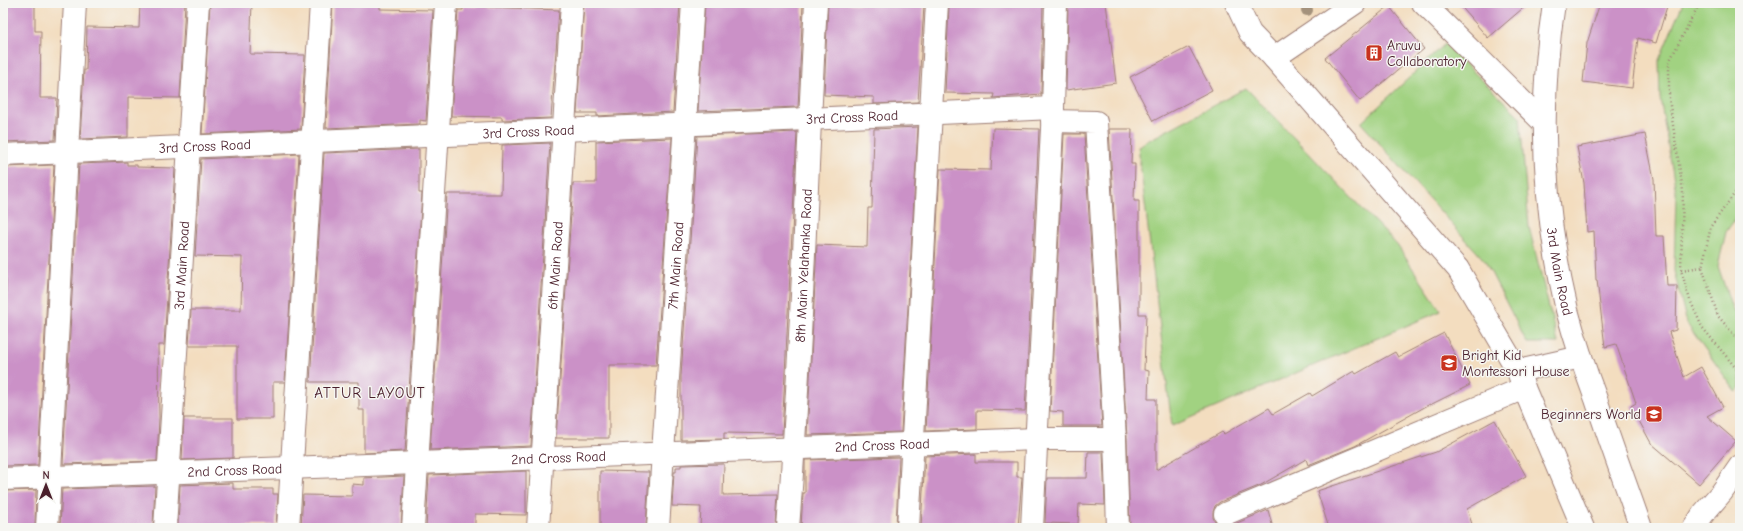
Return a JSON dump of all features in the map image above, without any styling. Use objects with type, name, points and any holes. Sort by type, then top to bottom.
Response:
[{"type":"street","points":[[47,528],[75,3]]},
{"type":"street","name":"3rd Main Road","points":[[165,528],[198,3]]},
{"type":"street","points":[[288,528],[321,3]]},
{"type":"street","points":[[413,528],[446,3]]},
{"type":"street","name":"6th Main Road","points":[[538,528],[572,3]]},
{"type":"street","name":"7th Main Road","points":[[658,528],[693,3]]},
{"type":"street","name":"8th Main Yelahanka Road","points":[[788,528],[794,448],[809,119],[816,3]]},
{"type":"street","points":[[908,528],[936,3]]},
{"type":"street","points":[[1032,528],[1053,115],[1056,3]]},
{"type":"street","points":[[1236,3],[1250,33],[1274,58],[1458,269],[1521,379],[1583,528]]},
{"type":"street","points":[[1274,58],[1355,3]]},
{"type":"street","points":[[1423,3],[1544,123]]},
{"type":"street","name":"3rd Main Road","points":[[1554,3],[1545,76],[1544,123],[1545,169],[1554,249],[1567,311],[1581,357],[1641,528]]},
{"type":"street","name":"3rd Cross Road","points":[[3,155],[930,113],[1053,115],[1096,122],[1115,439]]},
{"type":"street","points":[[1225,514],[1521,379],[1581,357]]},
{"type":"street","name":"2nd Cross Road","points":[[3,479],[1036,439],[1115,439]]},
{"type":"street","points":[[1115,439],[1118,528]]},
{"type":"street","points":[[1694,528],[1740,466]]},
{"type":"path","points":[[1703,3],[1697,8],[1669,62],[1669,99],[1676,137],[1683,192],[1681,270],[1690,300],[1702,327],[1740,373]]},
{"type":"path","points":[[1740,186],[1711,226],[1702,267],[1718,316],[1740,342]]},
{"type":"path","points":[[1681,270],[1702,267]]},
{"type":"green space","points":[[1683,3],[1740,3],[1740,212],[1726,232],[1718,266],[1732,308],[1740,318],[1740,387],[1736,392],[1687,324],[1674,271],[1676,192],[1660,98],[1659,60]]},
{"type":"green space","points":[[1445,44],[1520,117],[1529,227],[1558,343],[1527,343],[1485,261],[1361,123]]},
{"type":"green space","points":[[1246,88],[1397,245],[1441,311],[1172,426],[1138,146]]},
{"type":"building","points":[[3,3],[35,3],[35,31],[41,31],[40,98],[57,98],[55,140],[3,142]]},
{"type":"building","points":[[140,3],[185,3],[180,98],[128,97],[128,137],[80,139],[84,70],[86,70],[87,27],[139,28]]},
{"type":"building","points":[[210,3],[252,3],[250,54],[305,55],[301,129],[202,134]]},
{"type":"building","points":[[333,3],[380,3],[380,9],[433,10],[426,121],[420,120],[420,124],[326,128]]},
{"type":"building","points":[[584,3],[680,3],[673,112],[597,116],[597,113],[577,113]]},
{"type":"building","points":[[705,3],[803,3],[798,107],[698,111]]},
{"type":"building","points":[[828,3],[924,5],[918,102],[874,104],[874,97],[824,95]]},
{"type":"building","points":[[955,3],[1043,3],[1041,94],[993,98],[994,94],[945,93],[949,6],[955,6]]},
{"type":"building","points":[[1068,3],[1106,3],[1116,83],[1066,90]]},
{"type":"building","points":[[1458,3],[1529,3],[1488,38]]},
{"type":"building","points":[[1600,3],[1668,3],[1656,43],[1638,38],[1632,88],[1583,82],[1587,43]]},
{"type":"building","points":[[463,6],[559,10],[551,118],[502,120],[502,117],[451,116],[458,10],[463,10]]},
{"type":"building","name":"Aruvu Collaboratory","points":[[1389,6],[1424,49],[1360,101],[1325,58]]},
{"type":"building","points":[[1189,47],[1212,90],[1153,121],[1130,77]]},
{"type":"building","points":[[918,127],[901,432],[807,435],[817,245],[867,247],[868,208],[872,208],[874,129]]},
{"type":"building","points":[[993,128],[1039,129],[1025,411],[977,410],[977,429],[926,431],[940,169],[991,170]]},
{"type":"building","points":[[1109,129],[1132,129],[1131,164],[1135,164],[1134,201],[1139,201],[1139,314],[1146,314],[1144,370],[1149,371],[1148,399],[1156,399],[1156,470],[1222,432],[1224,434],[1269,408],[1273,414],[1310,393],[1312,396],[1354,371],[1356,374],[1395,352],[1398,357],[1444,333],[1470,385],[1430,404],[1355,446],[1308,465],[1306,459],[1261,485],[1220,502],[1215,506],[1213,512],[1213,518],[1217,524],[1230,526],[1268,510],[1273,528],[1130,528],[1127,438]]},
{"type":"building","points":[[797,132],[782,434],[724,433],[724,439],[681,440],[681,376],[697,136]]},
{"type":"building","points":[[1064,134],[1084,134],[1102,426],[1063,426],[1063,412],[1050,411]]},
{"type":"building","points":[[1645,134],[1654,179],[1656,236],[1664,236],[1667,286],[1677,286],[1676,330],[1669,332],[1684,377],[1701,367],[1723,407],[1707,416],[1736,441],[1699,484],[1651,443],[1631,406],[1636,403],[1616,344],[1605,347],[1596,280],[1594,231],[1587,232],[1584,183],[1577,147]]},
{"type":"building","points":[[672,138],[656,365],[609,365],[609,438],[556,438],[573,183],[596,183],[596,141]]},
{"type":"building","points":[[550,143],[531,446],[430,450],[447,194],[501,194],[502,145]]},
{"type":"building","points":[[419,149],[419,193],[422,193],[405,451],[364,453],[364,410],[359,410],[359,382],[310,382],[324,153]]},
{"type":"building","points":[[299,154],[285,382],[273,382],[273,419],[237,419],[237,346],[189,346],[191,310],[241,310],[242,257],[195,256],[201,159]]},
{"type":"building","points":[[127,162],[127,165],[137,165],[137,167],[175,168],[164,345],[158,345],[159,418],[157,461],[63,464],[79,164]]},
{"type":"building","points":[[54,165],[38,465],[3,466],[3,335],[5,335],[6,280],[3,280],[5,207],[3,207],[3,167]]},
{"type":"building","points":[[184,418],[233,418],[233,458],[182,460]]},
{"type":"building","points":[[1495,420],[1526,476],[1467,509],[1472,524],[1460,528],[1329,528],[1317,491],[1436,452]]},
{"type":"building","points":[[1088,452],[1103,452],[1105,505],[1079,504],[1078,524],[1045,523],[1047,478],[1087,478]]},
{"type":"building","points":[[976,454],[976,462],[1017,462],[1017,477],[1022,477],[1018,527],[921,528],[925,456]]},
{"type":"building","points":[[899,457],[896,528],[801,528],[803,493],[805,493],[805,460]]},
{"type":"building","points":[[724,464],[723,495],[778,494],[776,528],[700,528],[701,507],[672,506],[674,472],[676,472],[676,467],[681,467],[681,465]]},
{"type":"building","points":[[526,471],[526,515],[475,514],[475,528],[426,528],[429,475]]},
{"type":"building","points":[[600,471],[649,472],[646,528],[600,528]]},
{"type":"building","points":[[404,476],[401,528],[303,528],[303,526],[301,526],[303,495],[352,496],[352,484],[364,485],[364,478]]},
{"type":"building","points":[[233,483],[233,489],[273,489],[273,494],[278,494],[276,526],[178,526],[180,485]]},
{"type":"building","points":[[155,486],[153,526],[151,526],[151,528],[60,527],[62,489]]},
{"type":"building","points":[[36,490],[35,527],[3,528],[3,491]]},
{"type":"place","name":"Aruvu Collaboratory","points":[[1374,53]]},
{"type":"place","name":"Bright Kid Montessori House","points":[[1449,363]]},
{"type":"place","name":"Beginners World","points":[[1654,414]]},
{"type":"district","name":"ATTUR LAYOUT","points":[[370,393]]}]
